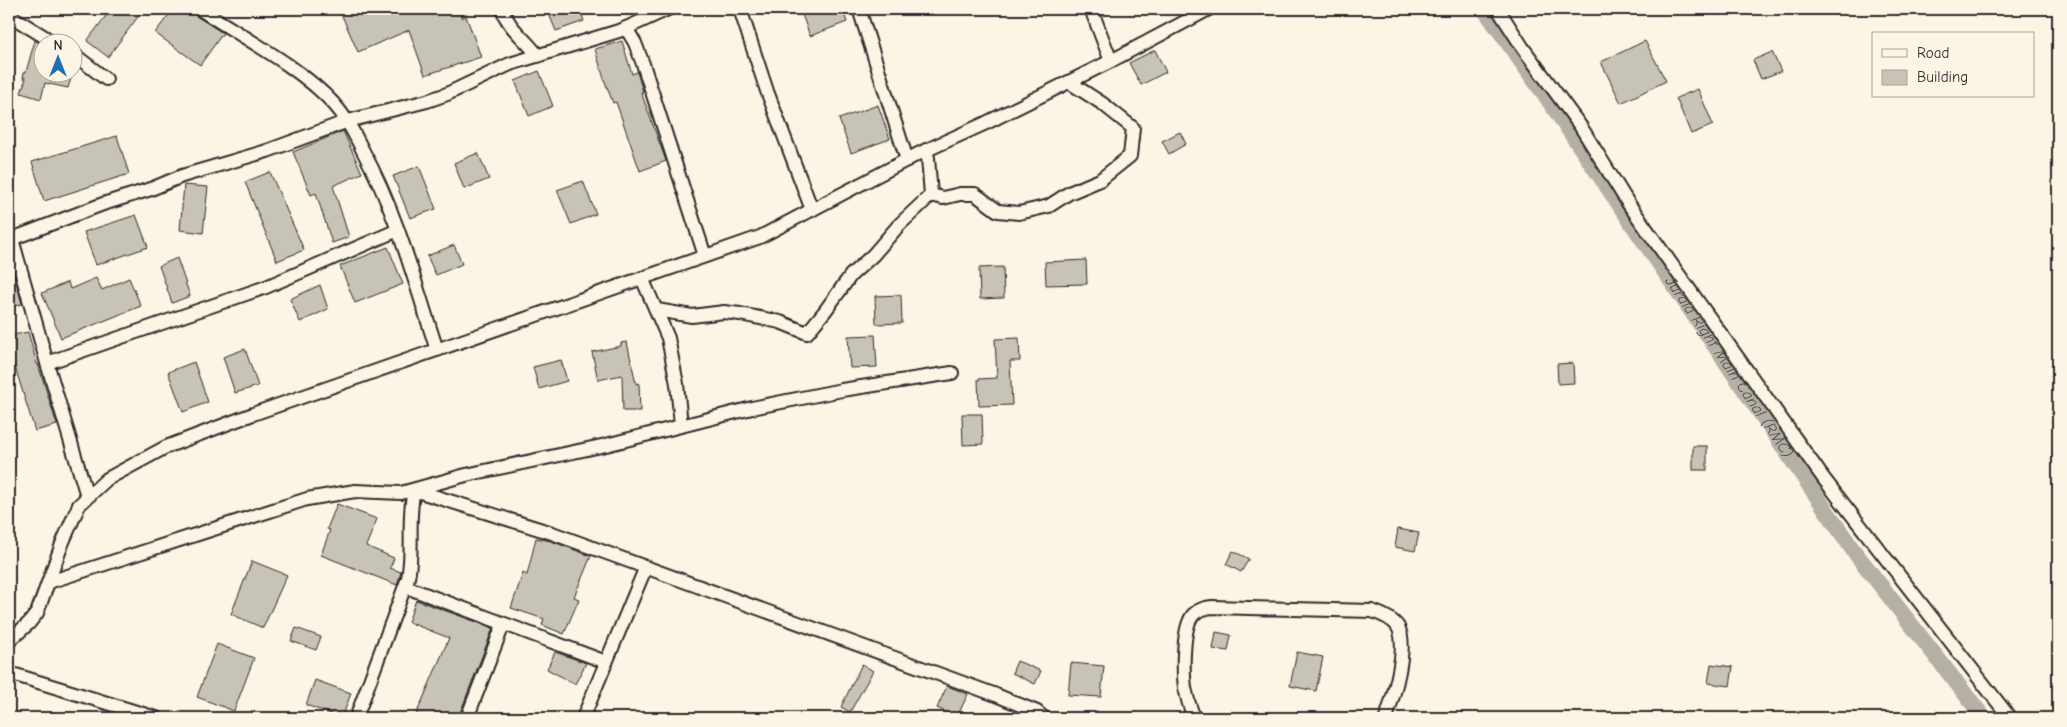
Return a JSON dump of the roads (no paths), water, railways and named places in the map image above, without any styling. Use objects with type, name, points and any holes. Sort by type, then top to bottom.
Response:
[{"type":"street","points":[[200,9],[296,71],[332,102],[348,121],[375,172],[398,230],[436,350]]},
{"type":"street","points":[[502,9],[514,31],[530,45],[538,56]]},
{"type":"street","points":[[87,496],[10,239],[103,204],[151,189],[182,176],[258,154],[348,121],[427,102],[496,70],[626,28],[668,9]]},
{"type":"street","points":[[740,9],[767,91],[812,210]]},
{"type":"street","points":[[859,9],[907,160]]},
{"type":"street","points":[[1091,9],[1111,60]]},
{"type":"street","points":[[9,641],[37,613],[74,514],[87,496],[106,479],[166,447],[253,414],[760,237],[926,150],[1069,82],[1209,9]]},
{"type":"street","points":[[1498,9],[1523,48],[1580,127],[1628,203],[1824,479],[2010,718]]},
{"type":"street","points":[[9,15],[37,32]]},
{"type":"street","points":[[626,28],[635,43],[643,64],[705,256]]},
{"type":"street","points":[[82,61],[106,79]]},
{"type":"street","points":[[931,195],[943,198],[960,194],[975,194],[998,211],[1019,213],[1049,206],[1069,193],[1100,180],[1118,167],[1130,156],[1133,128],[1103,104],[1069,82]]},
{"type":"street","points":[[926,150],[931,195]]},
{"type":"street","points":[[657,310],[692,316],[724,312],[740,314],[780,322],[807,333],[826,311],[850,275],[873,255],[899,225],[931,195]]},
{"type":"street","points":[[47,364],[266,287],[398,230]]},
{"type":"street","points":[[642,278],[668,338],[673,357],[681,425]]},
{"type":"street","points":[[49,582],[290,503],[355,491],[396,494],[466,475],[606,445],[752,408],[842,390],[952,373]]},
{"type":"street","points":[[414,490],[531,526],[645,569],[987,691],[1037,712],[1044,718]]},
{"type":"street","points":[[356,718],[406,587],[411,564],[410,508],[414,490]]},
{"type":"street","points":[[583,718],[645,569]]},
{"type":"street","points":[[406,587],[503,625],[606,662]]},
{"type":"street","points":[[1194,718],[1185,689],[1184,657],[1186,636],[1190,620],[1194,614],[1203,608],[1212,607],[1372,612],[1390,619],[1398,627],[1401,644],[1395,689],[1386,718]]},
{"type":"street","points":[[467,718],[503,625]]},
{"type":"street","points":[[9,674],[156,718]]},
{"type":"waterway","name":"Jurala Right Main Canal (RMC)","points":[[1484,9],[1549,101],[1853,550],[1984,718]]}]
